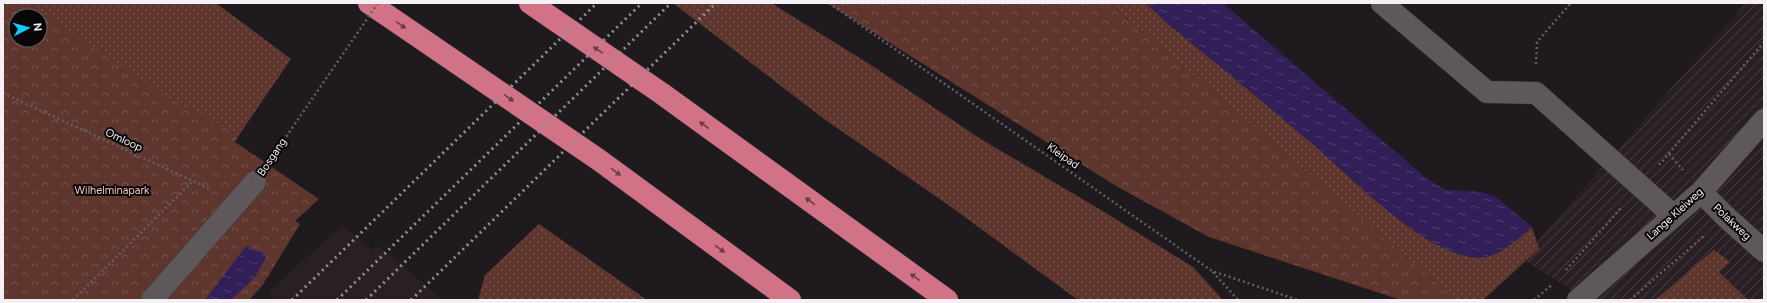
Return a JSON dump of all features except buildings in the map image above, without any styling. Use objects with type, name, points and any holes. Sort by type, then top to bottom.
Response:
[{"type":"highway","points":[[369,3],[599,160],[790,300]]},
{"type":"highway","points":[[530,3],[661,93],[947,300]]},
{"type":"street","points":[[1382,3],[1487,92],[1536,93],[1674,216]]},
{"type":"street","name":"Lange Kleiweg","points":[[1578,300],[1701,192],[1764,120]]},
{"type":"street","name":"Bosgang","points":[[152,300],[255,182]]},
{"type":"street","name":"Polakweg","points":[[1701,192],[1764,251]]},
{"type":"path","name":"Bosgang","points":[[255,182],[378,3]]},
{"type":"path","name":"Kleipad","points":[[829,3],[1212,271],[1298,300]]},
{"type":"path","points":[[1536,93],[1537,42],[1571,3]]},
{"type":"path","name":"Omloop","points":[[3,93],[193,181],[237,204]]},
{"type":"path","points":[[73,300],[193,181]]},
{"type":"path","points":[[1630,300],[1726,217]]},
{"type":"path","points":[[1212,271],[1238,300]]},
{"type":"shaded area","points":[[1746,3],[1764,3],[1764,300],[1588,300],[1522,259]]},
{"type":"shaded area","points":[[342,225],[373,250],[377,245],[441,298],[439,300],[271,300],[271,290]]},
{"type":"green space","name":"Wilhelminapark","points":[[3,3],[27,3],[34,8],[8,8],[8,48],[48,48],[48,17],[169,98],[239,135],[235,142],[319,199],[295,221],[300,224],[262,286],[249,300],[3,300]]},
{"type":"green space","points":[[21,3],[216,3],[291,59],[239,135],[147,87],[48,21],[48,8],[28,8]]},
{"type":"green space","points":[[673,3],[771,3],[871,65],[979,138],[1101,210],[1193,267],[1223,300],[1078,300],[947,204],[824,119]]},
{"type":"green space","points":[[827,3],[1109,3],[1457,300],[1401,300],[1209,237],[1116,186]]},
{"type":"green space","points":[[1109,3],[1146,3],[1168,24],[1308,140],[1385,208],[1429,240],[1450,251],[1471,257],[1489,256],[1512,244],[1532,227],[1539,249],[1483,300],[1457,300]]},
{"type":"green space","points":[[539,224],[647,300],[478,300],[485,275]]},
{"type":"green space","points":[[1714,250],[1730,262],[1719,272],[1748,300],[1655,300]]},
{"type":"water","points":[[1146,3],[1223,3],[1426,178],[1446,190],[1476,191],[1495,196],[1532,227],[1512,244],[1489,256],[1471,257],[1450,251],[1429,240],[1385,208],[1308,140],[1168,24]]},
{"type":"water","points":[[246,246],[267,255],[256,276],[231,300],[205,300]]},
{"type":"railway","points":[[292,300],[597,3]]},
{"type":"railway","points":[[337,300],[642,3]]},
{"type":"railway","points":[[366,300],[671,3]]},
{"type":"railway","points":[[411,300],[716,3]]}]
